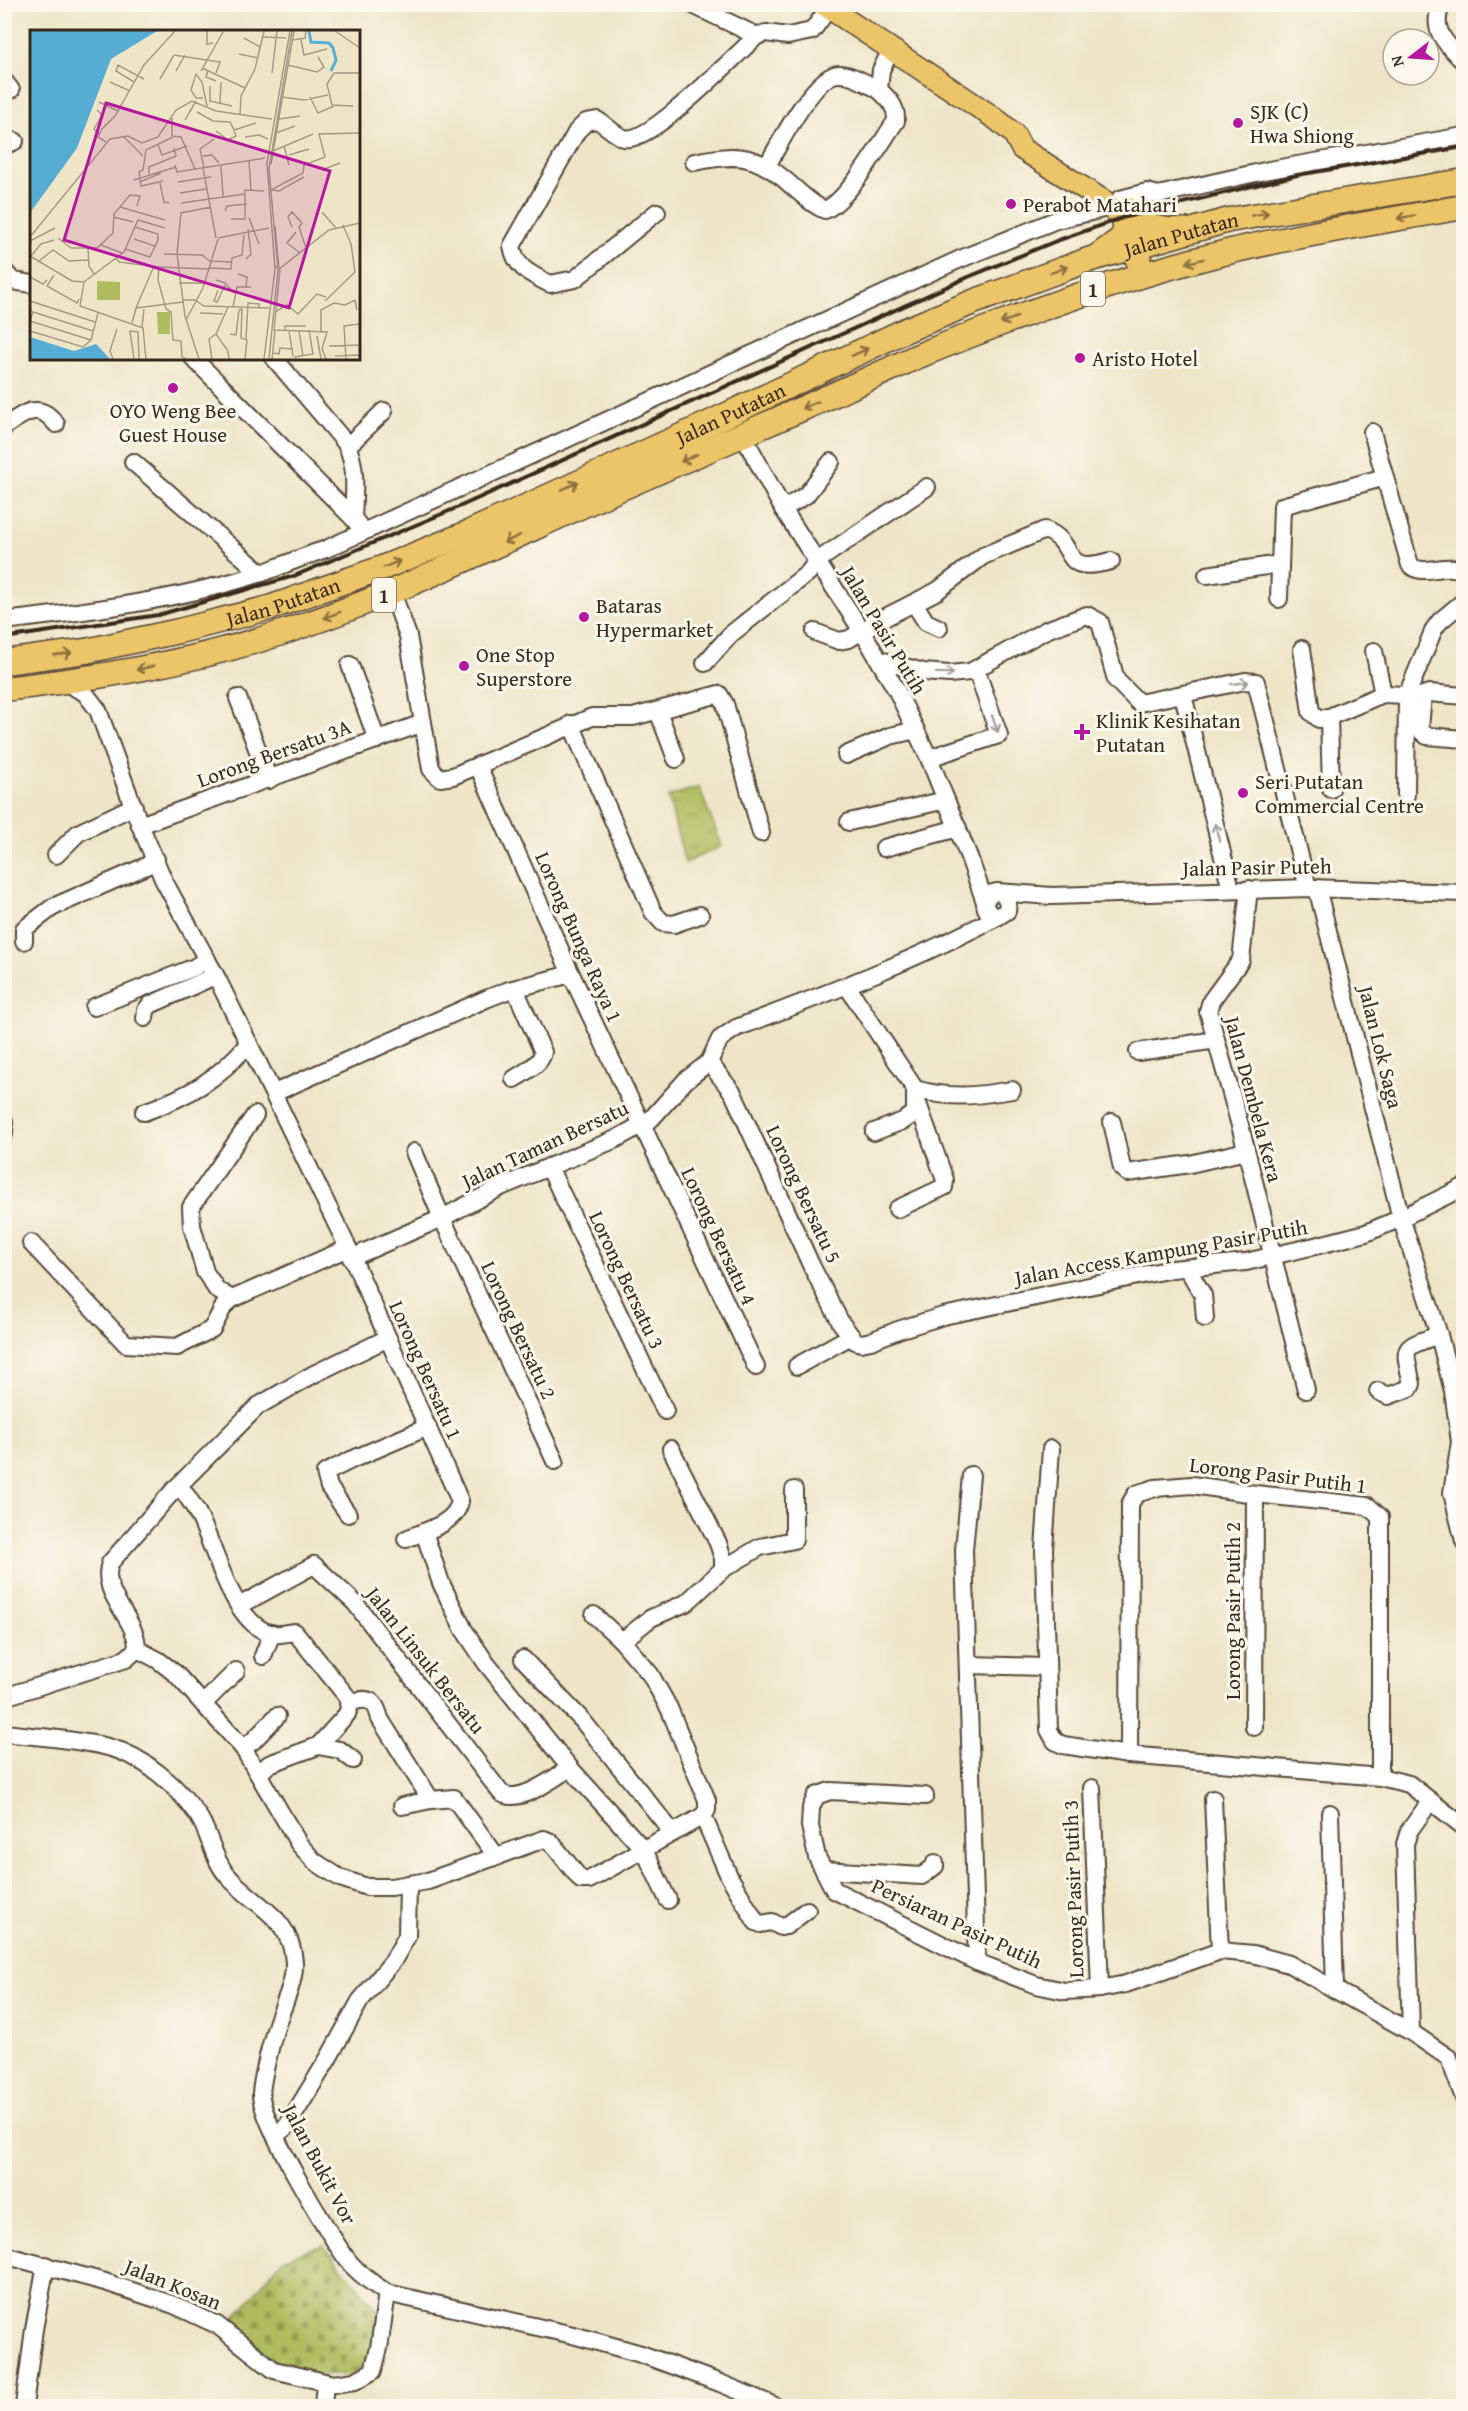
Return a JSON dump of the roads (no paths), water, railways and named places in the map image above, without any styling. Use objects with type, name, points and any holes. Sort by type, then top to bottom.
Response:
[{"type":"highway","name":"Jalan Putatan","points":[[4,662],[86,651],[179,631],[269,608],[382,568],[468,533],[833,364],[973,302],[1091,259],[1229,220],[1464,181]]},
{"type":"highway","points":[[1123,207],[1142,244],[1134,270],[1126,279]]},
{"type":"highway","name":"Jalan Putatan","points":[[4,689],[117,674],[186,658],[275,635],[392,592],[982,329],[1076,295],[1238,249],[1464,207]]},
{"type":"highway","points":[[1229,220],[1227,236],[1230,243],[1238,249]]},
{"type":"highway","points":[[833,364],[844,391]]},
{"type":"highway","points":[[712,422],[743,435]]},
{"type":"highway","points":[[179,631],[186,658]]},
{"type":"main road","points":[[826,6],[996,118],[1014,134],[1022,149],[1082,187],[1123,207]]},
{"type":"main road","points":[[1014,134],[1028,136],[1041,143],[1150,226],[1168,229],[1195,228]]},
{"type":"main road","points":[[1091,259],[1113,244],[1124,230],[1123,207]]},
{"type":"street","points":[[691,4],[757,36]]},
{"type":"street","points":[[1442,4],[1436,20],[1437,29],[1441,38],[1464,62]]},
{"type":"street","points":[[657,212],[575,279],[550,284],[521,269],[514,257],[512,246],[577,131],[586,122],[597,120],[624,138],[637,138],[654,128],[691,98],[757,36],[766,33],[788,36],[812,31],[826,6]]},
{"type":"street","points":[[879,90],[881,70],[891,50]]},
{"type":"street","points":[[694,162],[728,155],[746,158],[767,166],[815,206],[825,210],[832,207],[854,182],[896,121],[897,113],[891,102],[879,90],[840,74],[831,76],[817,87],[767,166]]},
{"type":"street","points":[[4,621],[88,611],[171,596],[261,573],[326,549],[358,525],[936,270],[1056,220],[1123,207],[1147,192],[1158,195],[1269,170],[1464,136]]},
{"type":"street","points":[[1056,220],[1074,205],[1082,187]]},
{"type":"street","points":[[4,271],[13,281],[30,284]]},
{"type":"street","points":[[195,360],[358,525]]},
{"type":"street","points":[[276,360],[345,442],[352,454],[358,525]]},
{"type":"street","points":[[4,427],[27,411],[37,411],[51,418],[56,424]]},
{"type":"street","points":[[345,442],[353,441],[384,411]]},
{"type":"street","points":[[1372,432],[1410,565],[1415,570],[1423,571],[1446,566],[1464,571]]},
{"type":"street","name":"Jalan Pasir Putih","points":[[743,435],[783,509],[862,631],[897,691],[929,758],[969,857],[992,899],[990,915],[1003,913]]},
{"type":"street","points":[[133,462],[261,573]]},
{"type":"street","points":[[783,509],[806,495],[831,462]]},
{"type":"street","points":[[1279,599],[1282,506],[1385,477]]},
{"type":"street","points":[[705,663],[731,634],[808,573],[817,561],[927,487]]},
{"type":"street","points":[[814,632],[839,641],[849,639],[937,591],[984,556],[1045,530],[1055,534],[1073,561],[1082,566],[1094,566],[1111,561]]},
{"type":"street","points":[[1207,575],[1280,564]]},
{"type":"street","points":[[392,592],[408,636],[431,769],[440,778],[453,777],[571,724],[592,717],[633,717],[719,694],[725,704],[761,833]]},
{"type":"street","points":[[1406,795],[1407,695],[1434,629],[1464,601]]},
{"type":"street","points":[[914,603],[926,622],[939,628]]},
{"type":"street","points":[[880,660],[914,671],[949,674],[976,669],[1046,630],[1087,615],[1100,622],[1116,680],[1139,703],[1184,695],[1231,889]]},
{"type":"street","points":[[1302,649],[1311,712],[1319,718],[1329,717],[1383,694],[1407,695]]},
{"type":"street","points":[[1374,651],[1383,694]]},
{"type":"street","points":[[350,665],[377,740]]},
{"type":"street","points":[[929,758],[999,735],[976,669]]},
{"type":"street","points":[[897,691],[914,671]]},
{"type":"street","points":[[98,710],[99,686],[117,674]]},
{"type":"street","name":"Jalan Lok Saga","points":[[1184,695],[1245,681],[1256,682],[1401,1218],[1458,1391],[1462,1442],[1452,1493],[1464,1541]]},
{"type":"street","points":[[64,682],[85,693],[98,710]]},
{"type":"street","points":[[1464,696],[1429,693],[1423,695],[1420,728],[1427,736],[1464,739]]},
{"type":"street","points":[[238,698],[269,780]]},
{"type":"street","name":"Lorong Bersatu 1","points":[[98,710],[140,825],[164,881],[274,1093],[304,1161],[350,1253],[460,1501],[458,1510],[449,1519],[424,1532]]},
{"type":"street","points":[[658,711],[676,759]]},
{"type":"street","points":[[1329,717],[1331,789]]},
{"type":"street","name":"Lorong Bersatu 3A","points":[[140,825],[423,723]]},
{"type":"street","points":[[571,724],[653,912],[663,923],[674,924],[700,915]]},
{"type":"street","points":[[846,755],[890,736],[916,730]]},
{"type":"street","name":"Lorong Bunga Raya 1","points":[[478,766],[641,1125]]},
{"type":"street","points":[[849,822],[946,800]]},
{"type":"street","points":[[56,855],[78,833],[134,806]]},
{"type":"street","points":[[884,848],[958,828]]},
{"type":"street","points":[[24,941],[24,929],[53,907],[146,866],[156,859]]},
{"type":"street","name":"Jalan Pasir Puteh","points":[[992,899],[1231,889],[1312,888],[1464,893]]},
{"type":"street","name":"Jalan Dembela Kera","points":[[1249,889],[1241,960],[1208,1006],[1306,1390]]},
{"type":"street","name":"Jalan Pasir Puteh","points":[[1003,913],[1052,896]]},
{"type":"street","name":"Jalan Taman Bersatu","points":[[960,937],[992,899]]},
{"type":"street","name":"Jalan Taman Bersatu","points":[[232,1299],[442,1218],[503,1186],[616,1139],[652,1118],[686,1080],[710,1062],[720,1039],[736,1028],[847,986],[960,937],[1003,913]]},
{"type":"street","points":[[94,1007],[195,967],[210,966],[208,979],[150,1005],[146,1010],[145,1018]]},
{"type":"street","points":[[274,1093],[433,1021],[515,989],[571,974]]},
{"type":"street","points":[[847,986],[916,1095],[945,1180],[944,1187],[897,1209]]},
{"type":"street","points":[[514,1079],[537,1063],[542,1058],[543,1052],[515,989]]},
{"type":"street","points":[[1138,1052],[1216,1040]]},
{"type":"street","points":[[144,1112],[180,1098],[223,1071],[249,1043]]},
{"type":"street","name":"Lorong Bersatu 5","points":[[710,1062],[733,1093],[812,1265],[841,1323],[856,1340]]},
{"type":"street","points":[[916,1095],[963,1097],[1012,1090]]},
{"type":"street","points":[[874,1132],[903,1121],[915,1113],[916,1095]]},
{"type":"street","points":[[31,1243],[126,1344],[177,1347],[212,1329],[224,1306],[232,1299],[217,1290],[205,1272],[192,1226],[191,1207],[255,1114]]},
{"type":"street","points":[[4,1121],[4,1134]]},
{"type":"street","points":[[1112,1122],[1122,1168],[1127,1173],[1190,1164],[1246,1150]]},
{"type":"street","name":"Lorong Bersatu 4","points":[[641,1125],[756,1367]]},
{"type":"street","name":"Lorong Bersatu 2","points":[[414,1152],[442,1218],[555,1461]]},
{"type":"street","name":"Lorong Bersatu 3","points":[[549,1167],[665,1411]]},
{"type":"street","name":"Jalan Access Kampung Pasir Putih","points":[[797,1366],[856,1340],[943,1316],[1187,1268],[1272,1257],[1366,1233],[1464,1187]]},
{"type":"street","points":[[1187,1268],[1203,1295],[1205,1318]]},
{"type":"street","points":[[1378,1391],[1388,1396],[1410,1388],[1412,1384],[1406,1355],[1407,1349],[1410,1345],[1439,1335]]},
{"type":"street","points":[[4,1697],[126,1659],[136,1649],[137,1639],[110,1586],[106,1574],[110,1563],[179,1485],[258,1406],[314,1374],[388,1338]]},
{"type":"street","points":[[348,1514],[329,1487],[325,1473],[428,1427]]},
{"type":"street","points":[[671,1449],[718,1543],[723,1558],[723,1569]]},
{"type":"street","points":[[1051,1449],[1044,1549],[1049,1730],[1055,1741],[1063,1745],[1129,1755],[1380,1777],[1409,1784],[1464,1827]]},
{"type":"street","points":[[971,1474],[964,1550],[977,1962]]},
{"type":"street","points":[[179,1485],[199,1514],[239,1605],[248,1619],[263,1630],[278,1636],[295,1632],[348,1698],[347,1714],[318,1746],[268,1764],[259,1774]]},
{"type":"street","name":"Lorong Pasir Putih 1","points":[[1129,1755],[1130,1504],[1136,1494],[1155,1488],[1192,1485],[1368,1506],[1380,1517],[1380,1777]]},
{"type":"street","points":[[622,1641],[651,1618],[686,1603],[723,1569],[760,1547],[794,1540],[794,1490]]},
{"type":"street","name":"Lorong Pasir Putih 2","points":[[1254,1727],[1255,1494]]},
{"type":"street","points":[[406,1539],[424,1532],[441,1583],[464,1630],[486,1663],[570,1768],[644,1850],[668,1900]]},
{"type":"street","name":"Jalan Linsuk Bersatu","points":[[239,1605],[314,1565],[355,1603],[501,1793],[513,1798],[525,1794],[570,1768]]},
{"type":"street","points":[[136,1649],[158,1659],[176,1674],[243,1748],[299,1844],[314,1861],[340,1878],[367,1887],[428,1881],[543,1839],[551,1842],[580,1880],[590,1880],[703,1816],[707,1810],[708,1800],[669,1708],[650,1674],[622,1641],[594,1615]]},
{"type":"street","points":[[263,1656],[272,1634]]},
{"type":"street","points":[[523,1659],[582,1720],[673,1833]]},
{"type":"street","points":[[969,1665],[1046,1667]]},
{"type":"street","points":[[203,1704],[236,1671]]},
{"type":"street","points":[[348,1703],[363,1699],[370,1700],[378,1708],[380,1719],[431,1800]]},
{"type":"street","points":[[243,1748],[277,1716]]},
{"type":"street","name":"Jalan Bukit Vor","points":[[4,1733],[108,1747],[136,1757],[183,1795],[204,1825],[225,1873],[282,1925],[291,1946],[293,1972],[277,2024],[261,2095],[276,2135],[312,2206],[349,2261],[363,2277],[387,2294],[573,2335],[641,2354],[775,2406]]},
{"type":"street","points":[[318,1746],[340,1750],[353,1760]]},
{"type":"street","name":"Lorong Pasir Putih 3","points":[[1092,1788],[1100,1989]]},
{"type":"street","name":"Persiaran Pasir Putih","points":[[925,1796],[830,1791],[816,1796],[811,1808],[810,1826],[817,1857],[834,1890],[977,1962],[1036,1985],[1065,1991],[1100,1989],[1126,1984],[1220,1951],[1253,1954],[1288,1964],[1411,2032],[1449,2058],[1464,2098]]},
{"type":"street","points":[[402,1806],[454,1798],[496,1857]]},
{"type":"street","points":[[1213,1799],[1220,1951]]},
{"type":"street","points":[[1411,2032],[1406,1844],[1409,1831],[1430,1802]]},
{"type":"street","points":[[1330,1813],[1335,1990]]},
{"type":"street","points":[[703,1816],[729,1876],[756,1922],[772,1922],[781,1927],[786,1926],[807,1911]]},
{"type":"street","points":[[824,1870],[922,1876],[935,1866],[935,1863]]},
{"type":"street","points":[[276,2135],[287,2126],[360,2001],[393,1961],[407,1936],[408,1884]]},
{"type":"street","name":"Jalan Kosan","points":[[4,2255],[105,2282],[174,2305],[217,2325],[274,2370],[333,2384],[355,2381],[373,2371],[380,2348],[387,2294]]},
{"type":"street","points":[[24,2406],[32,2341],[46,2265]]},
{"type":"street","points":[[323,2406],[325,2383]]},
{"type":"railway","points":[[4,638],[158,615],[294,576],[461,506],[966,278],[1056,241],[1122,218],[1297,175],[1464,147]]},
{"type":"place","name":"SJK (C) Hwa Shiong","points":[[1238,123]]},
{"type":"place","name":"Perabot Matahari","points":[[1011,204]]},
{"type":"place","name":"Aristo Hotel","points":[[1080,358]]},
{"type":"place","name":"OYO Weng Bee Guest House","points":[[173,388]]},
{"type":"place","name":"Bataras Hypermarket","points":[[584,617]]},
{"type":"place","name":"One Stop Superstore","points":[[464,666]]},
{"type":"place","name":"Klinik Kesihatan Putatan","points":[[1082,732]]},
{"type":"place","name":"Seri Putatan Commercial Centre","points":[[1243,793]]}]
